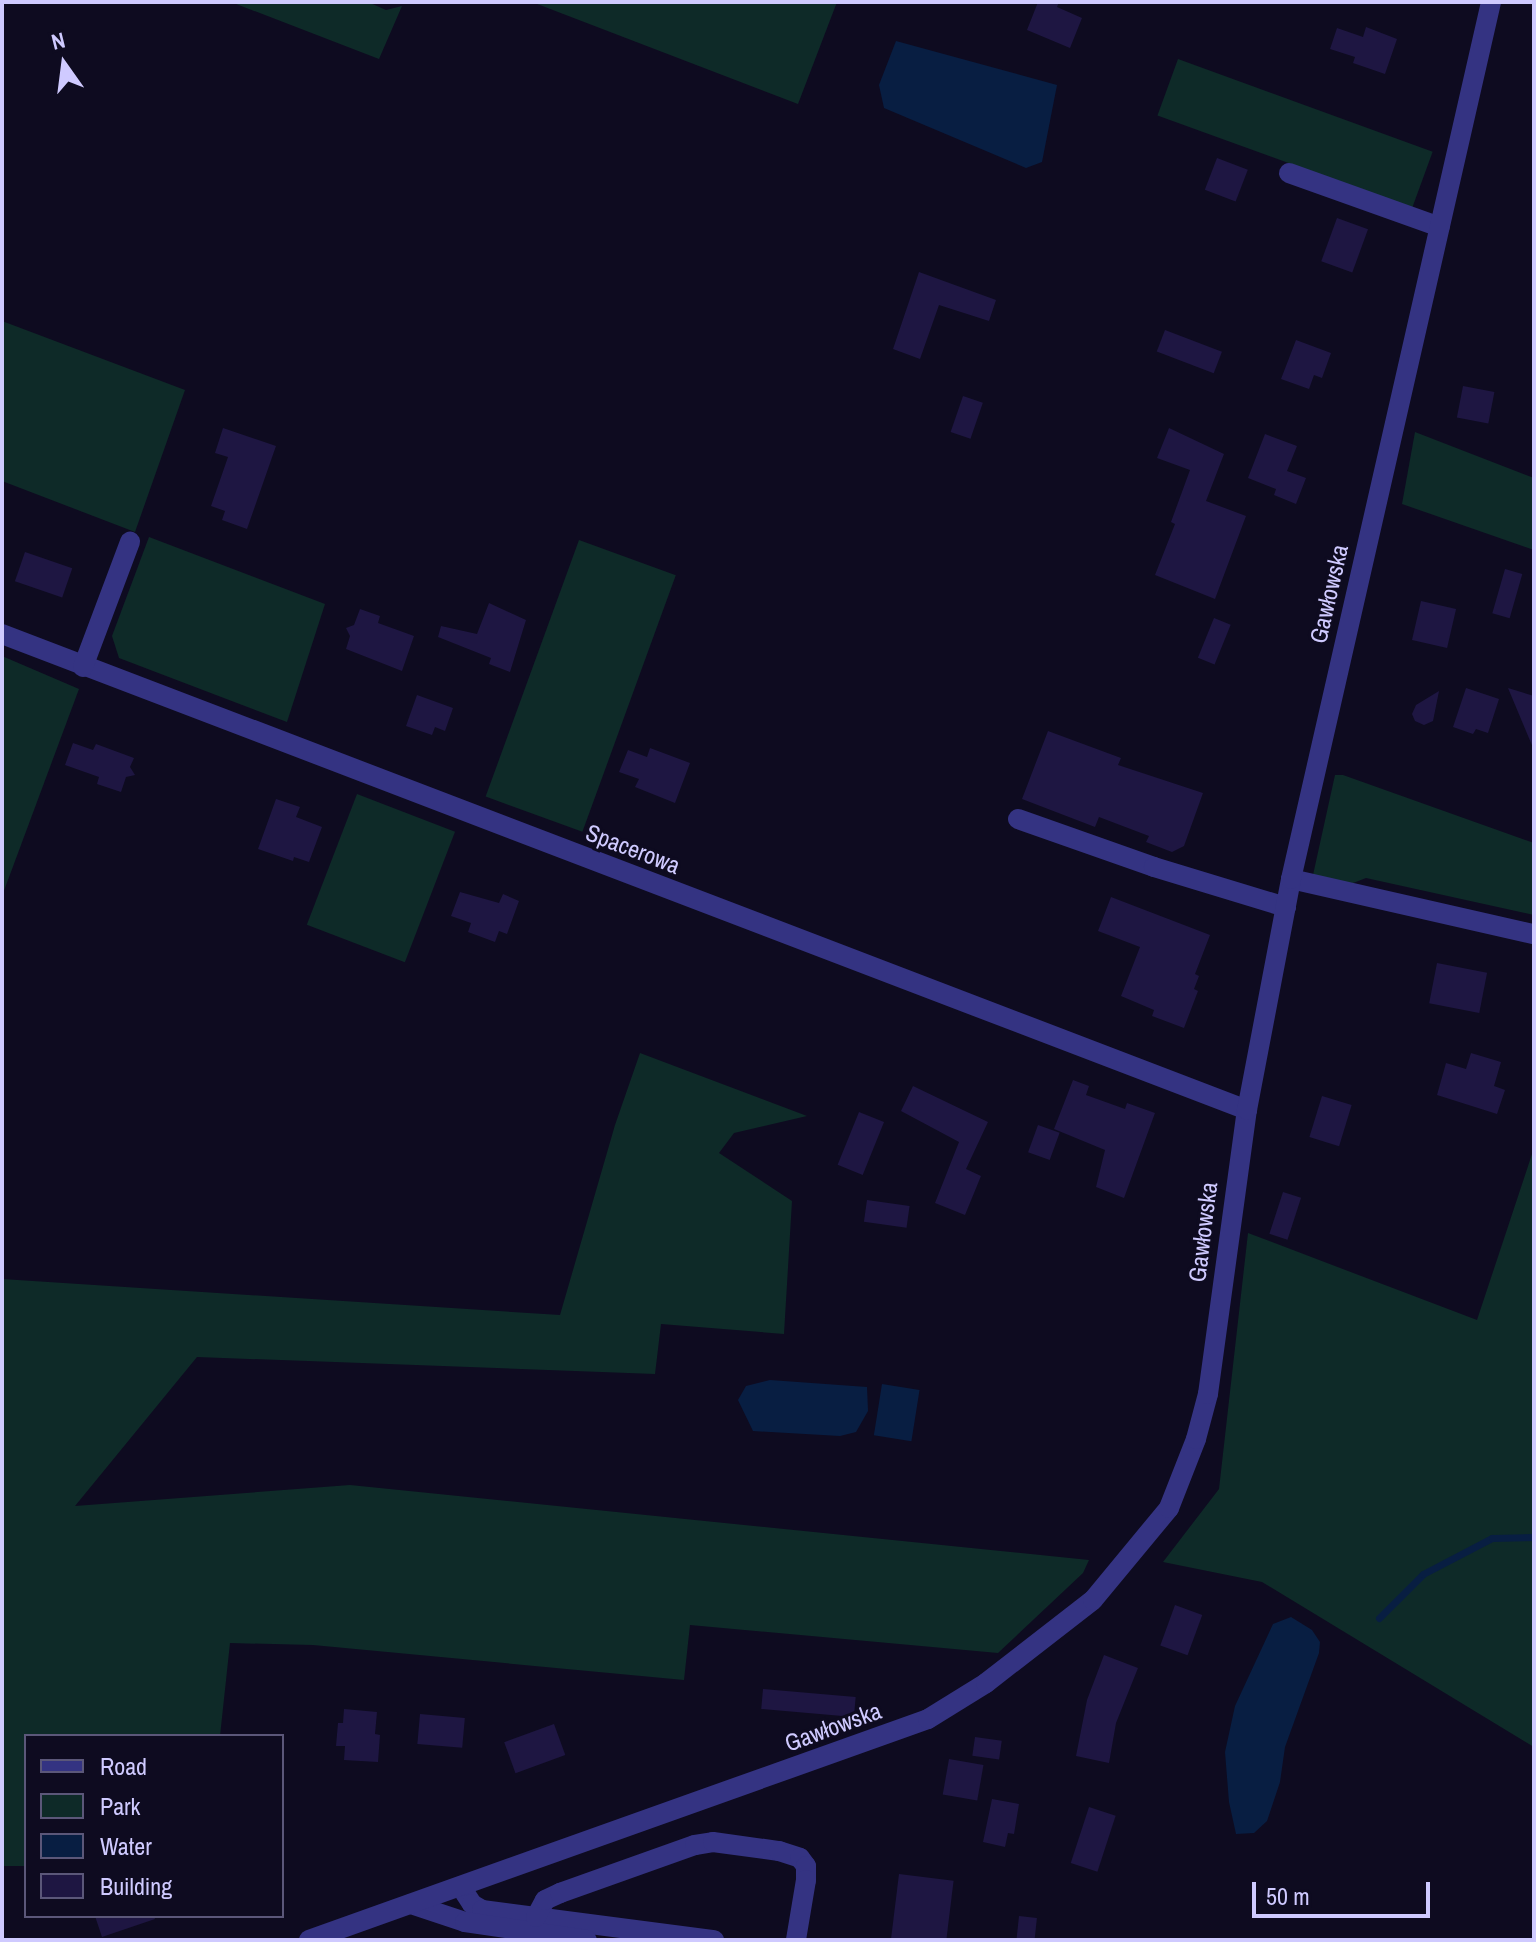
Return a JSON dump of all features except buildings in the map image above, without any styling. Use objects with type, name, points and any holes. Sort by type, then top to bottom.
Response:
[{"type":"street","name":"Gawłowska","points":[[309,1940],[928,1719],[986,1683],[1093,1600],[1169,1508],[1196,1439],[1208,1394],[1247,1110],[1291,879],[1491,2]]},
{"type":"street","points":[[1289,173],[1440,227]]},
{"type":"street","points":[[83,667],[130,542]]},
{"type":"street","name":"Spacerowa","points":[[2,634],[1247,1110]]},
{"type":"street","points":[[1018,819],[1154,867],[1286,907]]},
{"type":"street","points":[[1291,879],[1534,934]]},
{"type":"street","points":[[536,1917],[545,1900],[560,1893],[695,1845],[713,1842],[779,1851],[800,1858],[806,1866],[806,1880],[796,1940]]},
{"type":"street","points":[[461,1887],[472,1904],[482,1910],[714,1940]]},
{"type":"street","points":[[411,1904],[465,1922],[587,1940]]},
{"type":"green space","points":[[231,2],[368,2],[386,10],[402,6],[379,59]]},
{"type":"green space","points":[[532,2],[837,2],[798,104]]},
{"type":"green space","points":[[1178,59],[1433,152],[1412,208],[1157,115]]},
{"type":"green space","points":[[2,321],[185,390],[135,532],[2,481]]},
{"type":"green space","points":[[1415,432],[1534,478],[1534,550],[1402,504]]},
{"type":"green space","points":[[149,537],[325,604],[287,722],[119,658],[112,636]]},
{"type":"green space","points":[[579,540],[676,575],[582,832],[486,797]]},
{"type":"green space","points":[[2,656],[79,689],[2,896]]},
{"type":"green space","points":[[1335,775],[1343,775],[1534,843],[1534,915],[1366,878],[1348,885],[1313,875]]},
{"type":"green space","points":[[357,794],[455,832],[405,962],[307,925]]},
{"type":"green space","points":[[640,1053],[807,1116],[734,1133],[719,1153],[792,1201],[784,1334],[661,1324],[655,1374],[197,1357],[75,1506],[350,1485],[1089,1560],[1083,1573],[998,1653],[690,1625],[684,1680],[313,1645],[230,1643],[220,1734],[24,1734],[24,1866],[2,1866],[2,1279],[560,1315],[615,1125]]},
{"type":"green space","points":[[1534,1148],[1534,1747],[1262,1582],[1163,1562],[1219,1489],[1248,1233],[1477,1320]]},
{"type":"water","points":[[896,41],[1057,85],[1042,162],[1026,168],[884,108],[879,85]]},
{"type":"water","points":[[770,1380],[867,1387],[868,1411],[856,1432],[840,1436],[753,1431],[738,1400],[746,1386]]},
{"type":"water","points":[[882,1384],[920,1390],[911,1441],[874,1435]]},
{"type":"water","points":[[1291,1617],[1312,1630],[1320,1642],[1319,1653],[1285,1747],[1280,1782],[1267,1821],[1254,1833],[1236,1834],[1229,1802],[1225,1752],[1235,1706],[1273,1624]]},
{"type":"waterway","points":[[1379,1618],[1423,1574],[1492,1538],[1534,1537]]}]
